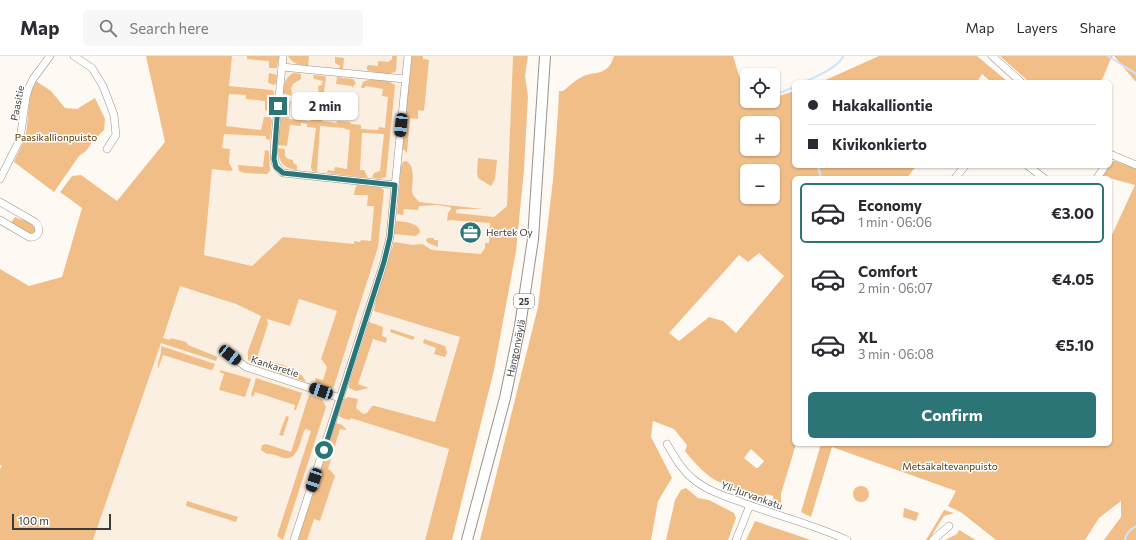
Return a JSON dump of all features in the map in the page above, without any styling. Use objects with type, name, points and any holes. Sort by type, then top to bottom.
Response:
[{"type":"highway","name":"Hangonväylä","points":[[467,540],[505,398],[521,318],[533,239],[545,56]]},
{"type":"street","name":"Paasitie","points":[[0,179],[20,139],[29,87],[50,56]]},
{"type":"street","points":[[74,56],[92,68],[103,86],[114,115],[116,135],[107,149]]},
{"type":"street","points":[[283,56],[274,148],[276,167],[283,173],[395,185]]},
{"type":"street","points":[[294,540],[384,262],[390,237],[408,56]]},
{"type":"street","points":[[992,56],[1019,80]]},
{"type":"street","points":[[282,67],[405,79]]},
{"type":"street","points":[[1112,156],[1136,165]]},
{"type":"street","points":[[1031,168],[1041,176]]},
{"type":"street","points":[[0,202],[35,222],[40,230],[36,236],[29,238],[0,220]]},
{"type":"street","name":"Kankaretie","points":[[230,355],[246,368],[340,398]]},
{"type":"street","name":"Yli-Jurvankatu","points":[[667,444],[678,463],[693,479],[711,490],[750,506],[847,540]]},
{"type":"street","points":[[736,540],[750,506]]},
{"type":"street","points":[[933,540],[949,526]]},
{"type":"shaded area","points":[[223,56],[513,56],[507,206],[494,217],[490,261],[461,337],[435,422],[375,406],[449,448],[425,540],[93,540],[180,285],[236,304],[267,319],[290,326],[299,299],[337,311],[321,359],[327,367],[323,380],[315,378],[315,382],[326,389],[357,307],[283,237],[252,266],[204,255]]},
{"type":"green space","points":[[146,56],[232,56],[229,86],[272,90],[274,92],[273,108],[267,111],[265,110],[265,101],[246,99],[246,95],[229,94],[226,126],[261,130],[264,117],[270,117],[272,120],[270,140],[266,139],[266,136],[224,134],[222,148],[230,149],[229,163],[233,170],[212,169],[204,255],[252,266],[283,237],[354,244],[354,241],[371,241],[374,206],[367,206],[368,195],[354,195],[357,185],[379,187],[384,190],[378,247],[334,386],[330,390],[316,385],[315,378],[323,380],[327,367],[321,359],[337,311],[299,299],[290,326],[267,319],[268,324],[257,358],[292,368],[303,376],[306,382],[257,366],[248,360],[248,351],[261,316],[236,304],[180,286],[163,338],[170,340],[171,338],[186,342],[188,345],[218,357],[216,361],[161,343],[93,540],[0,540],[0,469],[2,466],[0,465],[0,269],[29,286],[62,277],[82,208],[60,192],[72,176],[81,175],[117,201],[165,142]]},
{"type":"green space","points":[[247,56],[279,56],[277,68],[269,68],[269,61],[247,59]]},
{"type":"green space","points":[[288,56],[309,56],[308,66],[299,65]]},
{"type":"green space","points":[[392,56],[397,56],[396,71],[393,73],[386,74],[367,70],[368,65],[378,66],[378,61],[388,62],[392,59]]},
{"type":"green space","points":[[412,56],[423,56],[423,59],[429,60],[424,111],[418,110],[418,119],[410,118],[407,153],[402,148]]},
{"type":"green space","points":[[513,56],[528,56],[525,76],[528,96],[524,170],[516,251],[494,370],[452,540],[425,540],[449,449],[351,418],[350,420],[339,416],[344,399],[348,397],[358,399],[356,408],[363,414],[367,413],[372,406],[375,406],[435,422],[460,337],[374,311],[376,300],[394,242],[413,245],[422,244],[432,250],[481,254],[485,248],[485,243],[489,243],[490,223],[447,221],[448,213],[451,209],[450,207],[437,205],[419,206],[418,210],[404,209],[403,215],[397,214],[401,166],[403,162],[406,161],[411,167],[413,175],[412,192],[419,202],[483,209],[460,209],[456,210],[456,213],[494,217],[507,206]]},
{"type":"green space","points":[[614,56],[733,56],[740,78],[740,108],[780,108],[780,96],[792,92],[792,168],[914,168],[908,176],[792,176],[792,446],[795,446],[781,494],[781,505],[774,503],[773,496],[767,494],[765,498],[714,480],[696,464],[685,451],[687,445],[674,429],[653,421],[651,437],[672,478],[658,501],[651,540],[480,540],[538,307],[553,180],[559,91],[563,91],[573,82],[586,75],[604,70],[611,63]],"holes":[[[759,253],[784,276],[736,333],[723,321],[709,317],[679,341],[669,333],[739,255],[748,262]],[[751,449],[764,461],[758,468],[756,468],[744,458]]]},
{"type":"green space","points":[[879,56],[977,56],[1006,80],[989,80],[982,74],[978,80],[825,80]]},
{"type":"green space","points":[[1000,56],[1113,56],[1101,80],[1027,80]]},
{"type":"green space","points":[[1114,56],[1136,56],[1136,81],[1135,81]]},
{"type":"green space","points":[[335,57],[344,58],[343,69],[339,69],[340,66],[335,63]]},
{"type":"green space","points":[[269,73],[277,75],[276,83],[274,85],[268,83]]},
{"type":"green space","points":[[293,73],[301,74],[301,79],[293,84],[291,88],[291,96],[283,93],[285,82]]},
{"type":"green space","points":[[313,75],[325,76],[326,78],[322,121],[336,123],[338,121],[350,122],[351,124],[361,125],[361,129],[378,130],[379,127],[385,128],[388,97],[382,96],[383,89],[366,86],[361,88],[363,82],[379,80],[387,81],[395,85],[386,177],[378,179],[372,177],[374,173],[380,171],[384,134],[362,133],[360,170],[364,170],[368,178],[327,173],[328,170],[334,171],[335,167],[347,169],[350,130],[320,126],[317,172],[312,171],[311,167],[316,128],[307,127],[307,124],[301,123],[301,126],[290,125],[287,146],[278,145],[283,103],[291,101],[289,119],[310,121],[315,115],[318,114],[320,102],[318,86],[322,85],[323,81],[314,79]]},
{"type":"green space","points":[[337,77],[353,79],[356,83],[352,88],[352,86],[336,84]]},
{"type":"green space","name":"Paasikallionpuisto","points":[[36,81],[51,91],[65,108],[77,109],[95,98],[105,119],[104,130],[92,142],[87,150],[79,156],[54,192],[14,162],[25,137],[31,93]]},
{"type":"green space","points":[[278,148],[285,149],[285,156],[288,159],[293,160],[293,163],[297,165],[296,170],[288,168],[282,163],[279,157]]},
{"type":"green space","points":[[265,150],[269,151],[270,171],[267,174],[245,173],[239,171],[238,165],[263,167]]},
{"type":"green space","points":[[478,158],[497,160],[495,179],[491,186],[478,178]]},
{"type":"green space","name":"Metsäkaltevanpuisto","points":[[1115,161],[1136,169],[1136,540],[1104,540],[1121,517],[1121,501],[1099,518],[1085,540],[996,540],[962,513],[948,506],[956,491],[832,447],[811,517],[801,512],[820,446],[1112,446],[1112,235],[1135,185],[1112,179],[1112,176],[1102,176],[1108,168],[1112,168],[1112,162]]},
{"type":"green space","points":[[15,217],[30,222],[37,230],[33,235],[10,224]]},
{"type":"green space","points":[[396,221],[414,224],[420,232],[416,236],[394,234]]},
{"type":"green space","points":[[428,238],[438,240],[438,247],[428,243],[426,240]]},
{"type":"green space","points":[[369,322],[383,327],[382,336],[387,338],[386,343],[373,339],[358,384],[369,388],[356,391],[349,388],[349,384]]},
{"type":"green space","points":[[391,329],[415,337],[413,340],[390,332]]},
{"type":"green space","points":[[424,339],[445,346],[447,353],[445,357],[434,354],[436,348],[423,343]]},
{"type":"green space","points":[[161,346],[215,364],[211,370],[163,355],[158,369]]},
{"type":"green space","points":[[220,370],[251,379],[245,397],[219,390],[224,374],[220,372]]},
{"type":"green space","points":[[256,378],[302,393],[296,410],[294,410],[295,405],[255,392],[253,397],[251,395]]},
{"type":"green space","points":[[309,395],[322,399],[326,407],[283,540],[277,536],[311,431],[306,429],[304,431],[298,450],[292,457],[283,458],[273,454],[267,454],[261,450],[262,445],[266,444],[291,452]]},
{"type":"green space","points":[[286,416],[289,417],[283,436],[279,435]]},
{"type":"green space","points":[[336,423],[342,425],[346,429],[340,429],[328,469],[335,476],[320,521],[314,519],[307,540],[298,540]]},
{"type":"green space","points":[[861,486],[868,491],[869,494],[864,501],[861,502],[854,497],[853,494],[858,487]]},
{"type":"green space","points":[[686,488],[698,498],[709,500],[734,513],[736,518],[728,540],[666,540],[675,500],[681,490]]},
{"type":"green space","points":[[187,501],[238,517],[236,522],[186,506]]},
{"type":"green space","points":[[904,508],[919,513],[916,521],[903,517]]},
{"type":"green space","points":[[944,510],[954,513],[944,516],[929,540],[926,540]]},
{"type":"green space","points":[[755,521],[811,540],[746,540]]},
{"type":"green space","points":[[959,530],[976,540],[945,540],[957,534]]},
{"type":"waterway","points":[[1108,56],[1136,74]]},
{"type":"waterway","points":[[809,80],[836,65],[843,57]]},
{"type":"waterway","points":[[780,93],[792,88]]},
{"type":"waterway","points":[[818,168],[820,176]]},
{"type":"waterway","points":[[1125,540],[1126,535],[1136,526]]},
{"type":"place","name":"Hertek Oy","points":[[470,232]]},
{"type":"route","points":[[278,106],[274,159],[276,167],[283,173],[395,185],[388,248],[324,450]]}]
